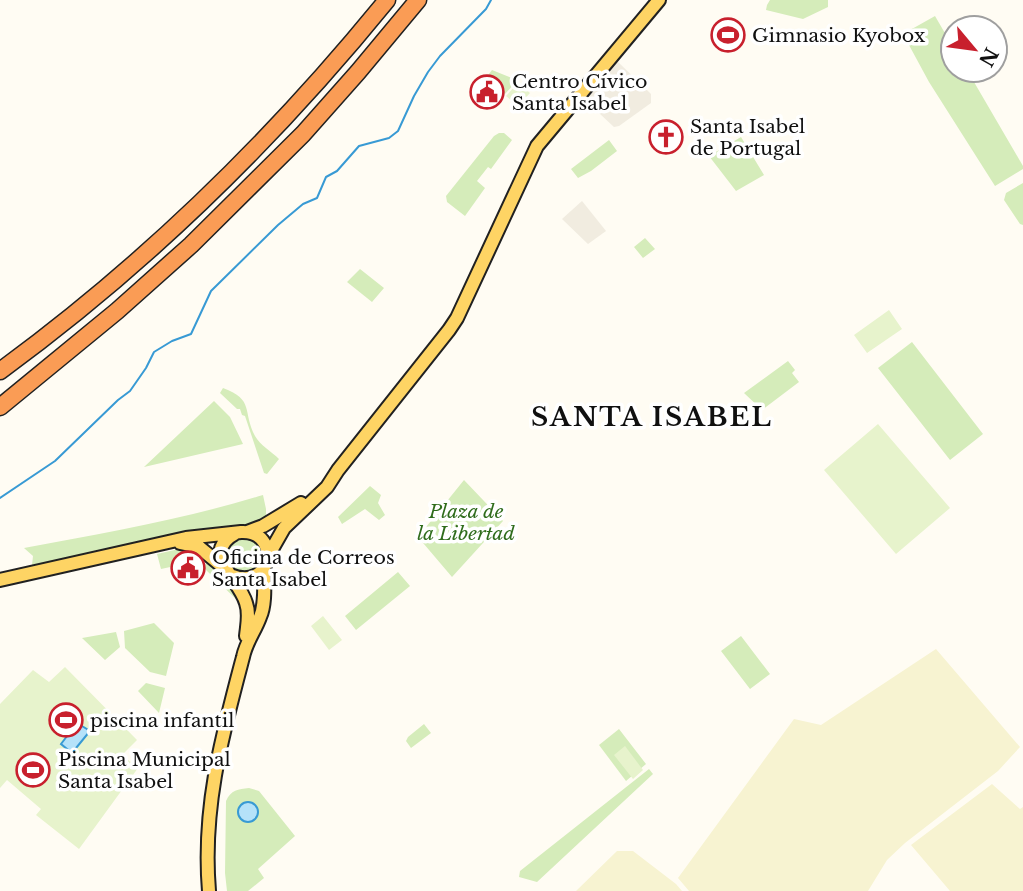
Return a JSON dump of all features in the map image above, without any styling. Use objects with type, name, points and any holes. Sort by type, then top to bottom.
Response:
[{"type":"highway","points":[[0,371],[130,268],[200,204],[299,103],[387,0]]},
{"type":"highway","points":[[0,405],[117,311],[191,245],[303,134],[418,0]]},
{"type":"main road","points":[[244,651],[261,617],[264,569],[268,556],[284,528],[321,493],[455,321],[531,156],[542,138],[659,0]]},
{"type":"main road","points":[[264,569],[257,575],[243,579],[226,571],[220,551],[223,544],[228,538],[263,526],[305,500],[338,470]]},
{"type":"main road","points":[[0,580],[186,538],[242,532],[256,534],[263,541],[268,556]]},
{"type":"main road","points":[[169,543],[199,547],[239,586],[247,606],[244,651],[220,748],[210,803],[207,858],[209,891]]},
{"type":"shaded area","points":[[614,61],[651,94],[651,103],[614,127],[584,99]]},
{"type":"shaded area","points":[[582,201],[606,231],[588,244],[562,219]]},
{"type":"shaded area","points":[[936,649],[1020,747],[998,771],[905,843],[887,860],[868,891],[689,891],[678,878],[794,719],[821,725]]},
{"type":"shaded area","points":[[992,784],[1020,809],[1023,807],[1023,891],[950,891],[911,845]]},
{"type":"shaded area","points":[[617,851],[633,851],[682,891],[576,891]]},
{"type":"green space","points":[[770,0],[828,0],[828,7],[803,19],[766,10]]},
{"type":"green space","points":[[935,16],[939,23],[939,84],[975,84],[1023,169],[995,186],[929,82],[903,34]]},
{"type":"green space","points":[[492,70],[517,81],[504,95],[485,79]]},
{"type":"green space","points":[[518,83],[530,93],[518,106],[506,96]]},
{"type":"green space","points":[[499,133],[504,133],[512,140],[491,169],[488,167],[477,181],[485,188],[465,216],[447,202],[446,196]]},
{"type":"green space","points":[[741,137],[764,175],[736,191],[709,156]]},
{"type":"green space","points":[[609,140],[617,151],[578,178],[571,169]]},
{"type":"green space","points":[[1023,183],[1023,225],[1004,200],[1006,193]]},
{"type":"green space","points":[[645,238],[655,249],[643,258],[634,247]]},
{"type":"green space","points":[[360,269],[384,288],[372,302],[347,282]]},
{"type":"green space","points":[[889,310],[902,329],[867,353],[854,335]]},
{"type":"green space","points":[[912,342],[983,434],[950,460],[878,368]]},
{"type":"green space","points":[[788,361],[799,382],[762,410],[744,393]]},
{"type":"green space","points":[[223,388],[233,392],[244,402],[255,436],[279,459],[267,474],[264,473],[245,416],[220,393]]},
{"type":"green space","points":[[214,401],[230,417],[243,444],[144,467]]},
{"type":"green space","points":[[878,424],[950,508],[896,554],[824,470]]},
{"type":"green space","name":"Plaza de la Libertad","points":[[464,480],[503,521],[452,577],[418,537]]},
{"type":"green space","points":[[370,486],[381,495],[378,503],[385,515],[379,520],[365,509],[342,524],[338,517]]},
{"type":"green space","points":[[263,495],[266,520],[253,527],[139,543],[32,565],[33,556],[24,548],[174,518]]},
{"type":"green space","points":[[244,538],[256,543],[261,555],[256,567],[244,572],[232,567],[227,555],[232,543]]},
{"type":"green space","points":[[179,549],[193,551],[201,557],[194,565],[189,563],[161,569],[157,554]]},
{"type":"green space","points":[[209,560],[237,592],[240,603],[205,569]]},
{"type":"green space","points":[[398,572],[410,586],[356,630],[345,616]]},
{"type":"green space","points":[[323,616],[342,640],[329,650],[311,626]]},
{"type":"green space","points":[[154,623],[174,643],[166,676],[150,672],[125,648],[124,631]]},
{"type":"green space","points":[[116,632],[120,647],[105,660],[82,638]]},
{"type":"green space","points":[[741,636],[770,674],[750,689],[721,651]]},
{"type":"green space","points":[[65,667],[137,740],[122,755],[138,768],[79,849],[36,815],[41,809],[7,780],[0,788],[0,704],[33,670],[49,682]]},
{"type":"green space","points":[[146,683],[165,688],[159,713],[138,691]]},
{"type":"green space","points":[[424,724],[431,733],[411,748],[406,741],[408,737]]},
{"type":"green space","points":[[619,729],[646,764],[626,781],[599,745]]},
{"type":"green space","points":[[625,746],[643,770],[633,779],[614,755]]},
{"type":"green space","points":[[649,769],[653,774],[537,882],[519,877],[520,871]]},
{"type":"green space","points":[[249,788],[259,791],[295,836],[258,869],[264,878],[248,891],[227,891],[226,801],[235,791]]},
{"type":"water","points":[[77,723],[90,731],[72,753],[61,744]]},
{"type":"water","points":[[248,802],[255,805],[258,812],[255,819],[248,822],[241,819],[238,812],[241,805]]},
{"type":"waterway","points":[[0,498],[55,461],[130,391],[154,352],[191,334],[211,291],[278,225],[303,204],[317,198],[326,177],[337,171],[359,146],[389,138],[398,131],[428,72],[486,9],[491,0]]},
{"type":"place","name":"Gimnasio Kyobox","points":[[728,35]]},
{"type":"place","name":"Centro Cívico Santa Isabel","points":[[487,92]]},
{"type":"place","name":"Santa Isabel de Portugal","points":[[666,137]]},
{"type":"place","name":"Oficina de Correos Santa Isabel","points":[[188,568]]},
{"type":"place","name":"piscina infantil","points":[[66,720]]},
{"type":"place","name":"Piscina Municipal Santa Isabel","points":[[33,770]]},
{"type":"district","name":"SANTA ISABEL","points":[[652,417]]}]
